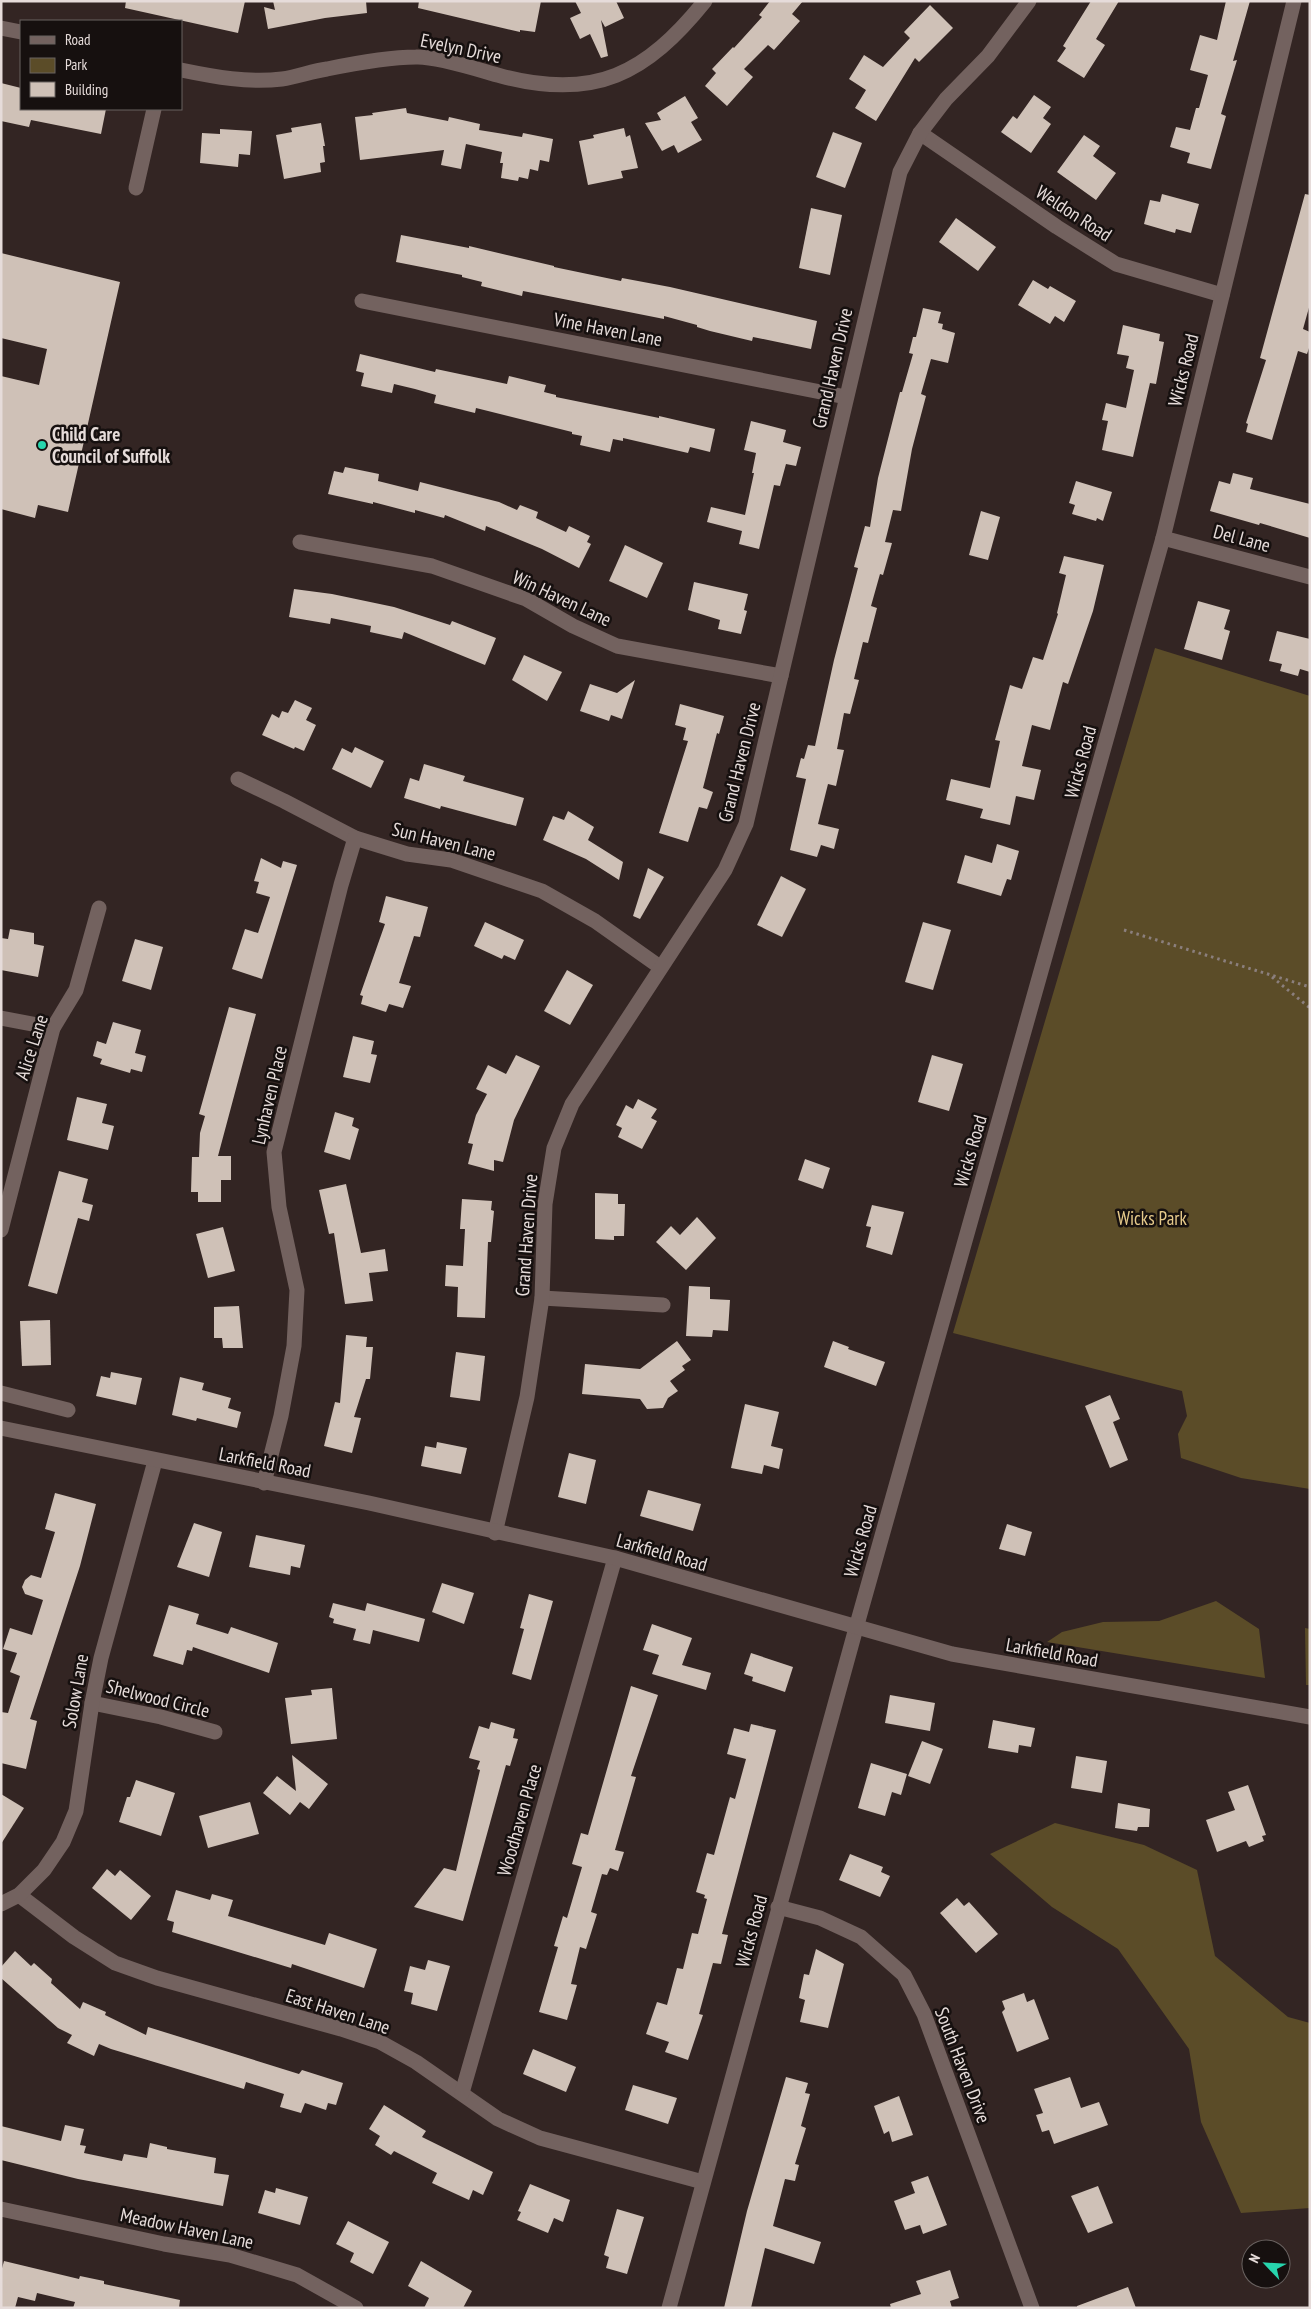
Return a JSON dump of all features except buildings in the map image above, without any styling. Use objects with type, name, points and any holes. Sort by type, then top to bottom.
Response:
[{"type":"street","name":"Evelyn Drive","points":[[182,70],[237,80],[283,79],[369,61],[418,56],[522,82],[566,86],[605,81],[640,65],[670,39],[705,1]]},
{"type":"street","name":"Grand Haven Drive","points":[[495,1533],[527,1397],[542,1298],[545,1204],[554,1148],[572,1104],[725,870],[746,824],[900,172],[920,133],[946,99],[988,56],[1029,1]]},
{"type":"street","name":"Wicks Road","points":[[669,2308],[778,1907],[1163,538],[1294,1]]},
{"type":"street","points":[[1,28],[20,32]]},
{"type":"street","points":[[136,188],[154,110]]},
{"type":"street","name":"Weldon Road","points":[[920,133],[1057,227],[1116,264],[1222,295]]},
{"type":"street","name":"Vine Haven Lane","points":[[362,301],[846,397]]},
{"type":"street","name":"Del Lane","points":[[1163,538],[1310,578]]},
{"type":"street","name":"Win Haven Lane","points":[[300,542],[432,566],[526,599],[573,626],[617,646],[781,676]]},
{"type":"street","name":"Sun Haven Lane","points":[[238,779],[284,800],[355,838],[407,854],[451,860],[542,891],[595,921],[660,967]]},
{"type":"street","name":"Lynhaven Place","points":[[264,1483],[294,1346],[297,1290],[279,1207],[274,1152],[341,885],[355,838]]},
{"type":"street","name":"Alice Lane","points":[[1,1230],[53,1028],[76,990],[99,908]]},
{"type":"street","points":[[1,1018],[53,1028]]},
{"type":"street","points":[[542,1298],[663,1305]]},
{"type":"street","points":[[1,1393],[68,1410]]},
{"type":"street","name":"Larkfield Road","points":[[1,1428],[155,1461],[369,1503],[495,1533],[615,1558],[952,1654],[1310,1717]]},
{"type":"street","name":"Solow Lane","points":[[1,1904],[19,1895],[44,1870],[63,1842],[76,1811],[92,1702],[101,1658],[155,1461]]},
{"type":"street","name":"Woodhaven Place","points":[[462,2093],[615,1558]]},
{"type":"street","name":"Shelwood Circle","points":[[92,1702],[161,1717],[215,1732]]},
{"type":"street","name":"East Haven Lane","points":[[19,1895],[74,1937],[115,1963],[157,1978],[341,2029],[380,2042],[416,2062],[498,2119],[540,2138],[703,2182]]},
{"type":"street","name":"South Haven Drive","points":[[778,1907],[820,1918],[861,1937],[904,1975],[924,2014],[1032,2308]]},
{"type":"street","name":"Meadow Haven Lane","points":[[1,2209],[164,2244],[230,2255],[297,2275],[356,2308]]},
{"type":"path","points":[[1124,930],[1310,987]]},
{"type":"path","points":[[1270,975],[1310,1008]]},
{"type":"green space","name":"Wicks Park","points":[[1155,648],[1310,696],[1310,1489],[1241,1478],[1181,1458],[1178,1434],[1187,1416],[1182,1391],[953,1333]]},
{"type":"green space","points":[[1216,1601],[1259,1629],[1265,1678],[1047,1642],[1062,1632],[1103,1622],[1159,1621]]},
{"type":"green space","points":[[1305,1628],[1310,1629],[1310,1685],[1306,1685]]},
{"type":"green space","points":[[1055,1823],[1144,1845],[1197,1870],[1215,1956],[1288,2017],[1310,2023],[1310,2208],[1241,2213],[1201,2122],[1189,2049],[1118,1949],[1052,1907],[990,1854]]},
{"type":"place","name":"Child Care Council of Suffolk","points":[[42,445]]}]
